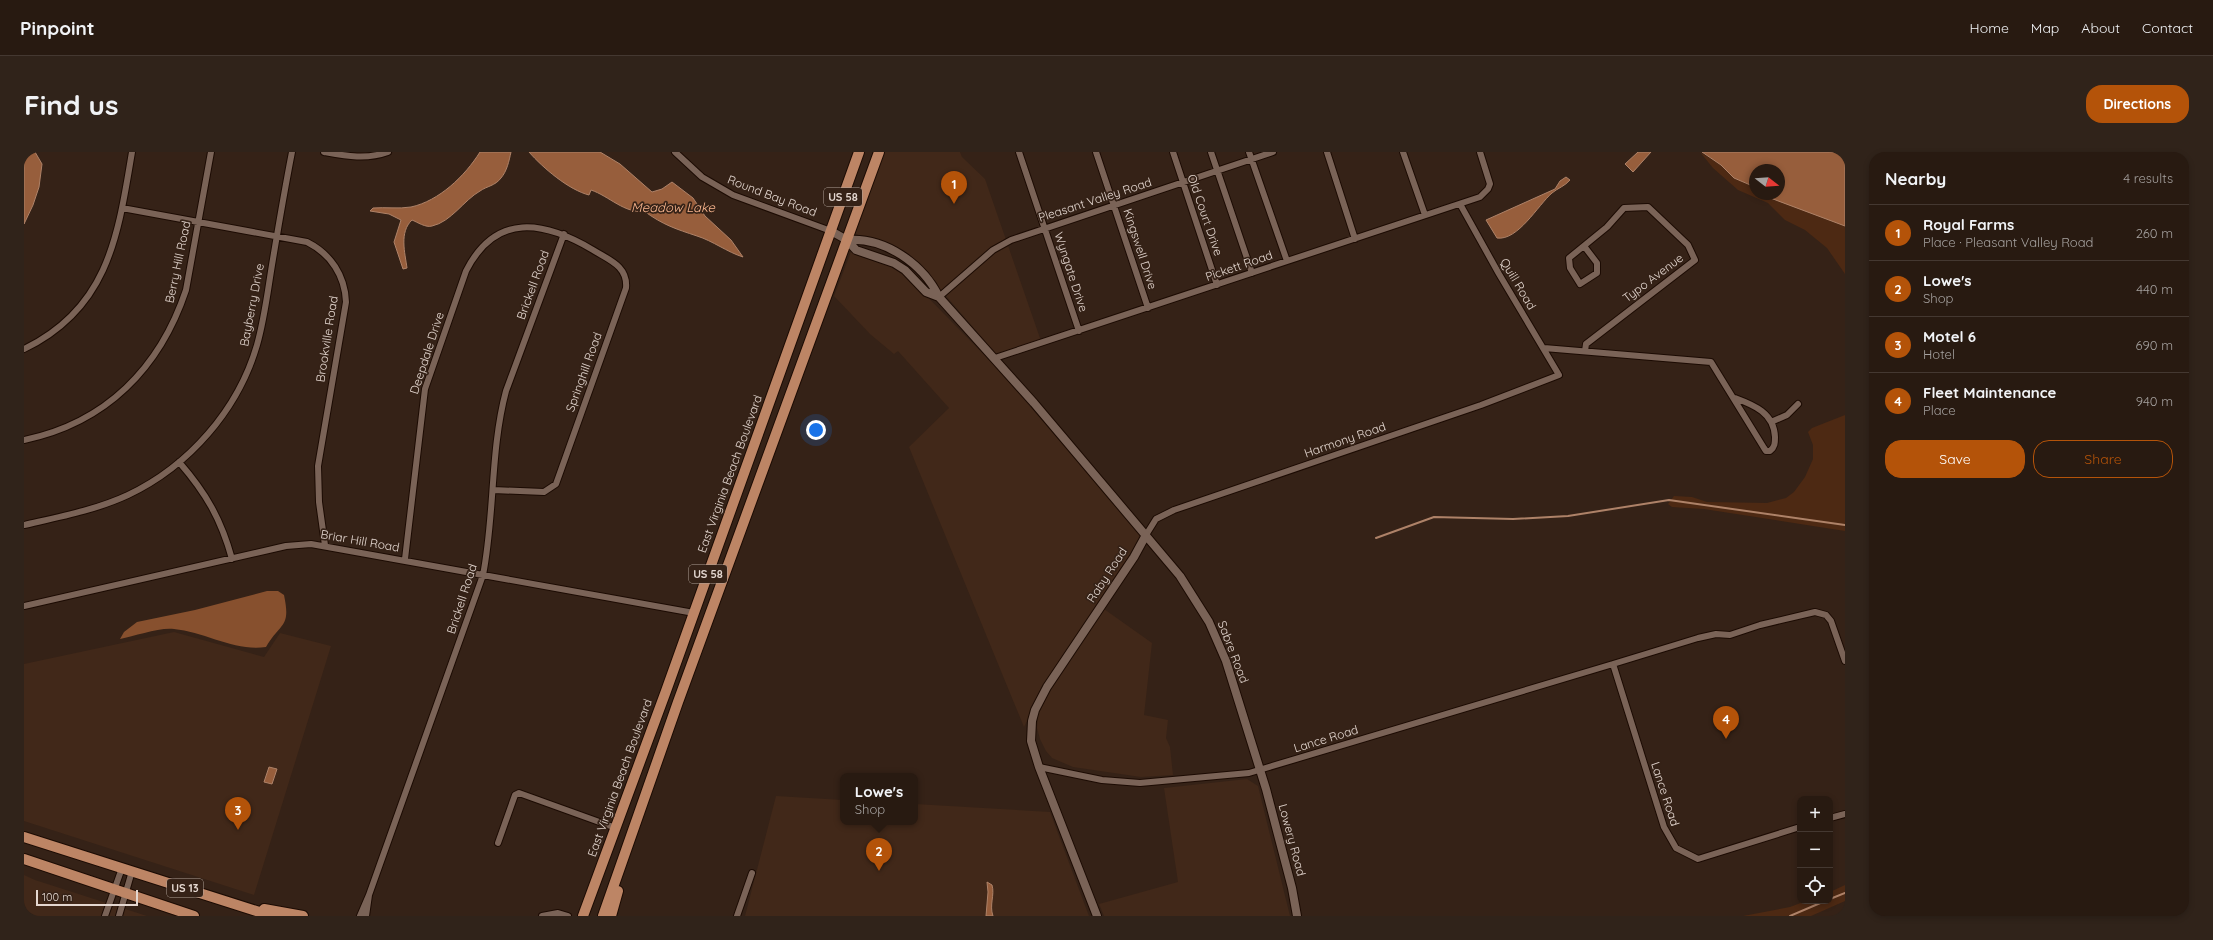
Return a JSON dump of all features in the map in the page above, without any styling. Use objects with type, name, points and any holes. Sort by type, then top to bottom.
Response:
[{"type":"main road","name":"East Virginia Beach Boulevard","points":[[583,916],[694,613],[859,152]]},
{"type":"main road","name":"US 58","points":[[603,916],[678,702],[879,152]]},
{"type":"main road","name":"US 13","points":[[24,837],[272,916]]},
{"type":"main road","name":"US 13","points":[[24,859],[194,916]]},
{"type":"main road","points":[[611,916],[622,862]]},
{"type":"main road","points":[[238,905],[303,916]]},
{"type":"street","points":[[24,349],[55,330],[69,318],[88,295],[99,278],[113,247],[132,152]]},
{"type":"street","name":"Berry Hill Road","points":[[24,440],[54,432],[94,413],[124,390],[162,345],[179,310],[191,269],[211,152]]},
{"type":"street","name":"Bayberry Drive","points":[[24,525],[88,510],[114,501],[146,486],[179,462],[207,436],[217,423],[239,389],[249,367],[262,327],[292,152]]},
{"type":"street","points":[[324,152],[357,158],[368,158],[388,152]]},
{"type":"street","name":"Round Bay Road","points":[[675,152],[717,187],[750,202],[831,232],[847,240]]},
{"type":"street","name":"Wyngate Drive","points":[[1019,152],[1079,331]]},
{"type":"street","name":"Kingswell Drive","points":[[1096,152],[1148,308]]},
{"type":"street","name":"Old Court Drive","points":[[1173,152],[1217,285]]},
{"type":"street","points":[[1211,152],[1252,273]]},
{"type":"street","points":[[1249,152],[1287,261]]},
{"type":"street","name":"Pleasant Valley Road","points":[[939,297],[1003,243],[1273,152]]},
{"type":"street","points":[[1327,152],[1355,239]]},
{"type":"street","points":[[1404,152],[1424,215]]},
{"type":"street","name":"Pickett Road","points":[[995,358],[1480,197],[1488,189],[1489,179],[1480,152]]},
{"type":"street","name":"Quill Road","points":[[1460,204],[1499,274],[1559,375]]},
{"type":"street","name":"Typo Avenue","points":[[1584,246],[1597,263],[1597,273],[1580,284],[1570,268],[1569,258],[1607,227],[1624,208],[1648,207],[1688,245],[1695,260],[1586,344],[1586,351]]},
{"type":"street","name":"Brookville Road","points":[[122,208],[308,242],[323,252],[340,274],[346,293],[346,302],[318,466],[319,502],[325,545]]},
{"type":"street","name":"Deepdale Drive","points":[[404,559],[425,389],[466,272],[484,246],[494,238],[508,231],[536,227],[564,234]]},
{"type":"street","name":"Springhill Road","points":[[493,490],[544,492],[556,484],[626,288],[626,276],[620,266],[564,234]]},
{"type":"street","name":"Brickell Road","points":[[360,916],[369,895],[483,575],[488,552],[497,434],[506,391],[564,234]]},
{"type":"street","points":[[847,240],[856,250],[894,263],[905,270],[926,292],[939,297],[995,358],[1146,535]]},
{"type":"street","points":[[1544,348],[1711,362],[1764,448],[1768,452],[1775,446],[1775,434],[1771,422],[1761,409],[1734,398]]},
{"type":"street","name":"Harmony Road","points":[[1146,535],[1156,519],[1174,510],[1481,405],[1559,375]]},
{"type":"street","points":[[1771,422],[1787,415],[1798,404]]},
{"type":"street","points":[[179,462],[195,480],[215,511],[232,559]]},
{"type":"street","name":"Raby Road","points":[[1097,916],[1039,767],[1031,741],[1032,721],[1037,704],[1047,687],[1134,557],[1146,535]]},
{"type":"street","name":"Sabre Road","points":[[1146,535],[1180,576],[1214,631],[1226,661],[1260,770]]},
{"type":"street","name":"Briar Hill Road","points":[[24,606],[298,544],[325,545],[694,613]]},
{"type":"street","name":"Lance Road","points":[[1039,767],[1102,780],[1140,783],[1260,770],[1698,638],[1716,634],[1730,636],[1760,625],[1815,612],[1826,615],[1831,621],[1845,661]]},
{"type":"street","name":"Lance Road","points":[[1613,664],[1664,827],[1676,848],[1698,859],[1797,829]]},
{"type":"street","name":"Lowery Road","points":[[1260,770],[1282,849],[1296,916]]},
{"type":"street","points":[[498,843],[515,795],[519,793],[616,828]]},
{"type":"street","points":[[1833,817],[1845,814]]},
{"type":"street","points":[[105,916],[122,868]]},
{"type":"street","points":[[119,916],[132,871]]},
{"type":"street","points":[[737,916],[752,873]]},
{"type":"street","name":"Brickell Road","points":[[366,916],[369,895]]},
{"type":"street","points":[[542,916],[558,913],[568,916]]},
{"type":"shaded area","points":[[884,152],[960,152],[962,157],[985,179],[1041,341],[996,354],[941,290],[901,251],[853,233]]},
{"type":"shaded area","points":[[1700,152],[1721,165],[1734,178],[1749,184],[1749,195],[1738,190],[1713,168]]},
{"type":"shaded area","points":[[1761,200],[1773,200],[1787,203],[1845,226],[1845,274],[1827,248],[1805,230],[1785,220],[1768,203]]},
{"type":"shaded area","points":[[851,252],[886,261],[905,274],[996,367],[1142,536],[1046,681],[1024,727],[909,447],[949,408],[898,351],[894,354],[870,334],[834,296]]},
{"type":"shaded area","points":[[1845,415],[1845,531],[1704,509],[1672,507],[1668,504],[1674,496],[1692,497],[1707,502],[1767,503],[1786,498],[1794,492],[1805,477],[1813,459],[1813,445],[1808,432],[1812,428]]},
{"type":"shaded area","points":[[267,591],[278,591],[284,595],[286,614],[283,624],[266,647],[243,647],[174,629],[155,630],[120,639],[124,632],[137,622],[195,610]]},
{"type":"shaded area","points":[[1104,609],[1152,643],[1144,715],[1168,720],[1166,738],[1170,747],[1173,775],[1141,777],[1073,767],[1052,758],[1046,751],[1040,739],[1037,728],[1038,715],[1042,703]]},
{"type":"shaded area","points":[[174,632],[264,657],[280,633],[331,646],[254,895],[24,821],[24,664]]},
{"type":"shaded area","points":[[1247,779],[1258,786],[1290,916],[1104,916],[1099,904],[1178,882],[1164,788]]},
{"type":"shaded area","points":[[776,796],[840,800],[840,825],[918,825],[918,804],[1050,812],[1089,916],[745,916]]},
{"type":"shaded area","points":[[24,875],[35,880],[147,916],[24,916]]},
{"type":"shaded area","points":[[1845,885],[1845,901],[1811,916],[1743,916],[1790,907],[1798,904],[1833,904],[1833,891]]},
{"type":"water","points":[[24,152],[35,152],[42,164],[39,187],[33,205],[24,224]]},
{"type":"water","points":[[480,152],[511,152],[505,172],[499,181],[474,195],[451,216],[439,224],[427,226],[412,220],[405,230],[404,249],[407,268],[403,269],[394,242],[401,220],[389,214],[370,211],[373,208],[411,207],[431,199],[459,178]]},
{"type":"water","name":"Meadow Lake","points":[[529,152],[600,152],[620,164],[652,192],[662,189],[672,182],[693,198],[705,216],[731,240],[743,257],[703,238],[657,220],[644,211],[630,210],[591,190],[589,195],[581,192],[565,183],[541,165]]},
{"type":"water","points":[[1638,152],[1651,152],[1633,172],[1625,164]]},
{"type":"water","points":[[1702,152],[1845,152],[1845,226],[1776,200],[1785,200],[1785,164],[1749,164],[1749,184],[1734,178],[1721,165]]},
{"type":"water","points":[[1566,177],[1570,180],[1552,193],[1520,228],[1512,234],[1497,238],[1486,220],[1555,189],[1560,181]]},
{"type":"water","points":[[269,767],[277,769],[272,784],[264,782]]},
{"type":"water","points":[[987,882],[992,885],[993,889],[993,916],[986,916],[988,892]]},
{"type":"waterway","points":[[1376,538],[1434,517],[1513,519],[1568,516],[1669,500],[1845,525]]},
{"type":"waterway","points":[[1833,898],[1845,893]]},
{"type":"waterway","points":[[1790,916],[1818,904]]},
{"type":"place","name":"Royal Farms","points":[[954,204]]},
{"type":"place","name":"Fleet Maintenance","points":[[1726,739]]},
{"type":"place","name":"Motel 6","points":[[238,830]]},
{"type":"place","name":"Lowe's","points":[[879,871]]}]
